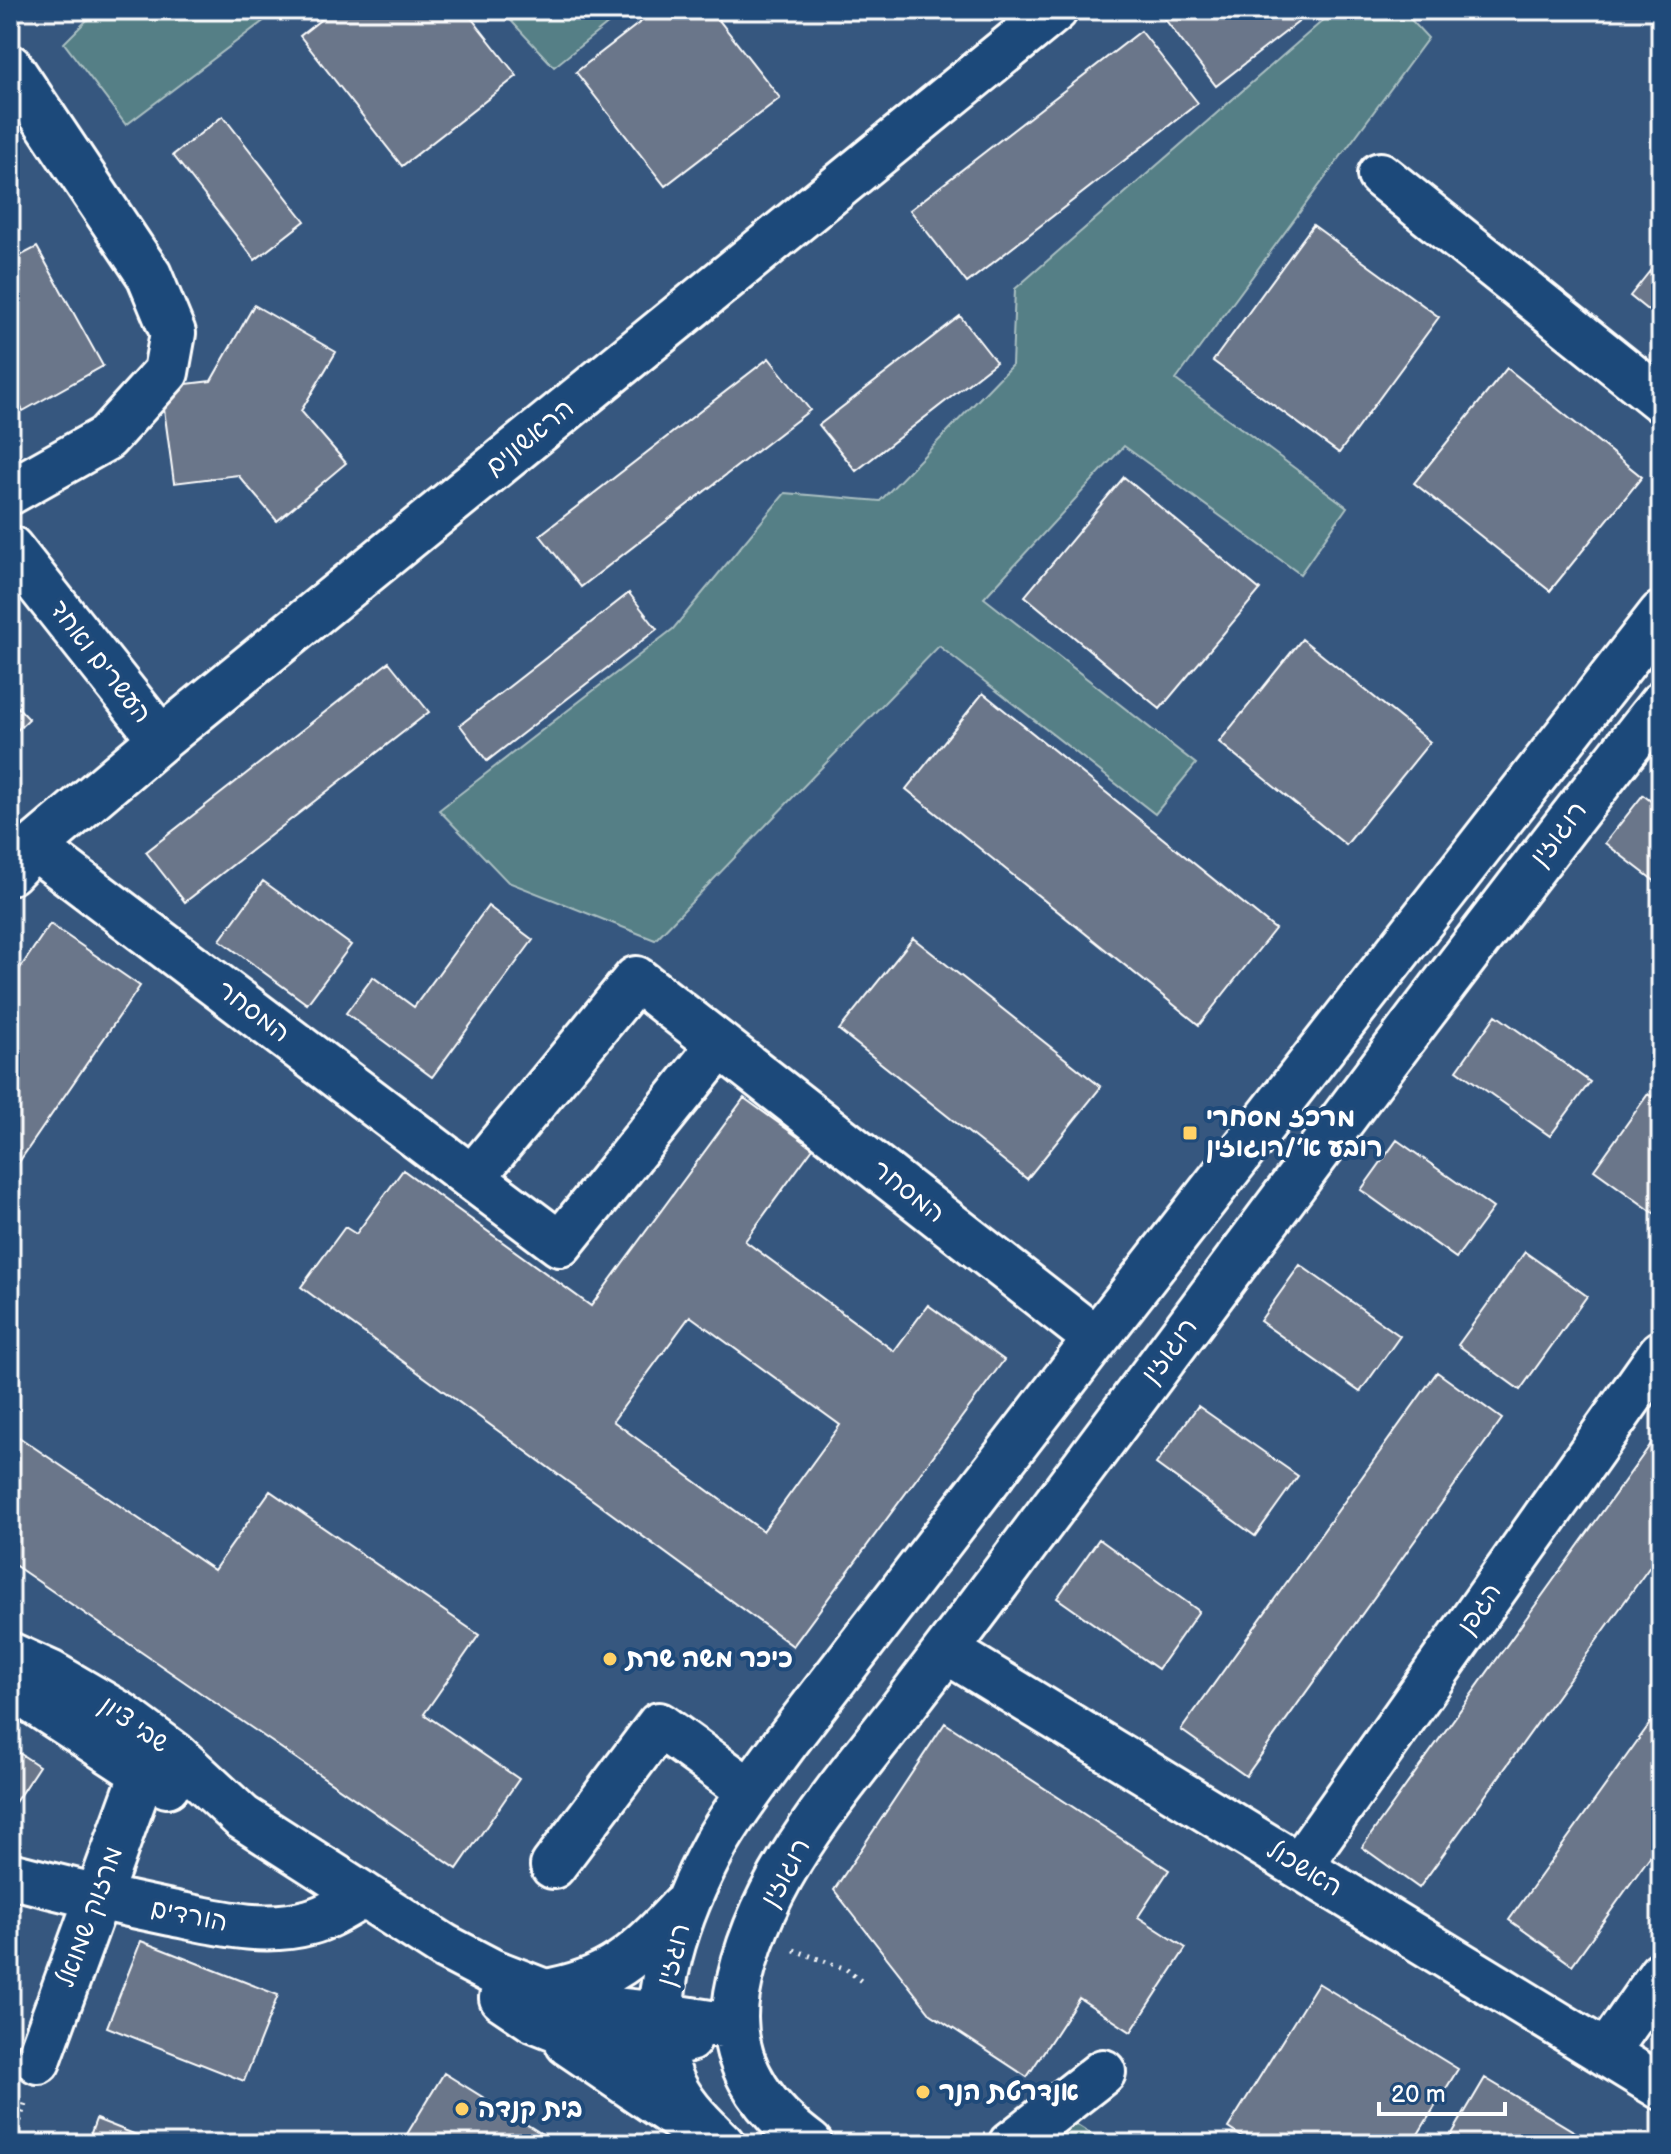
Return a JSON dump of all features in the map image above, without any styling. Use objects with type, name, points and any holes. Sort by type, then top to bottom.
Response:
[{"type":"street","name":"הראשונים","points":[[22,859],[161,739],[1055,10]]},
{"type":"street","points":[[10,67],[149,275],[173,333],[166,372],[106,438],[10,492]]},
{"type":"street","points":[[1380,175],[1661,400]]},
{"type":"street","name":"העשרים ואחד","points":[[10,548],[161,739]]},
{"type":"street","points":[[716,2144],[539,2005],[617,1967],[641,1950],[690,1897],[717,1843],[750,1791],[1096,1339],[1661,614]]},
{"type":"street","name":"רוגוזין","points":[[735,2027],[737,1995],[755,1933],[787,1866],[826,1806],[947,1651],[1488,925],[1661,704]]},
{"type":"street","name":"המסחר","points":[[22,859],[472,1178],[560,1244],[720,1045]]},
{"type":"street","name":"המסחר","points":[[472,1178],[636,979],[1096,1339]]},
{"type":"street","name":"הגפן","points":[[1299,1866],[1661,1353]]},
{"type":"street","name":"האשכול","points":[[947,1651],[1661,2087]]},
{"type":"street","name":"שבי ציון","points":[[10,1655],[62,1679],[129,1720],[174,1754],[242,1817]]},
{"type":"street","name":"שבי ציון","points":[[10,1686],[143,1773],[242,1817],[445,1947],[491,1971],[539,2005],[613,2010],[660,2030],[735,2027]]},
{"type":"street","points":[[553,1866],[659,1725],[750,1791]]},
{"type":"street","name":"מרזוק שמואל","points":[[38,2061],[143,1773]]},
{"type":"street","name":"הורדים","points":[[10,1875],[97,1898],[257,1928],[308,1923],[328,1916],[364,1895]]},
{"type":"street","name":"רוגזין","points":[[660,2030],[666,1976],[690,1897]]},
{"type":"street","points":[[1606,2053],[1661,1974]]},
{"type":"street","points":[[735,2027],[736,2042],[756,2091],[777,2117],[810,2144]]},
{"type":"street","points":[[660,2030],[670,2078],[698,2121],[722,2144]]},
{"type":"street","points":[[1011,2144],[1103,2072]]},
{"type":"path","points":[[755,1933],[846,1969],[861,1981]]},
{"type":"green space","points":[[97,10],[278,10],[126,125],[64,43]]},
{"type":"green space","points":[[501,10],[625,10],[554,67]]},
{"type":"green space","points":[[1335,10],[1402,10],[1428,38],[1176,380],[1347,507],[1300,574],[1124,446],[984,598],[1196,764],[1155,814],[939,646],[655,940],[508,882],[439,810],[673,629],[785,493],[880,501],[1012,365],[1015,289]]},
{"type":"green space","points":[[1071,2121],[1108,2144],[1046,2144]]},
{"type":"building","points":[[333,10],[465,10],[517,76],[402,166],[300,36]]},
{"type":"building","points":[[656,10],[711,10],[780,98],[665,186],[576,72]]},
{"type":"building","points":[[1158,10],[1314,10],[1216,86]]},
{"type":"building","points":[[1141,31],[1198,103],[967,283],[910,210]]},
{"type":"building","points":[[223,116],[305,221],[255,260],[173,155]]},
{"type":"building","points":[[1313,225],[1439,317],[1339,453],[1213,361]]},
{"type":"building","points":[[37,247],[103,366],[23,411],[10,388],[10,261]]},
{"type":"building","points":[[1661,257],[1661,321],[1630,296]]},
{"type":"building","points":[[254,305],[336,352],[301,411],[346,463],[277,521],[238,475],[174,483],[161,387],[211,381]]},
{"type":"building","points":[[960,316],[996,362],[856,471],[819,425]]},
{"type":"building","points":[[769,358],[810,410],[581,587],[540,535]]},
{"type":"building","points":[[1507,368],[1642,477],[1550,591],[1414,483]]},
{"type":"building","points":[[1124,477],[1260,590],[1160,709],[1025,596]]},
{"type":"building","points":[[629,593],[657,629],[487,761],[460,725]]},
{"type":"building","points":[[1302,639],[1430,742],[1346,845],[1219,742]]},
{"type":"building","points":[[389,662],[429,712],[185,902],[146,852]]},
{"type":"building","points":[[983,693],[1275,929],[1199,1025],[906,789]]},
{"type":"building","points":[[10,699],[29,719],[10,737]]},
{"type":"building","points":[[1643,795],[1661,809],[1661,886],[1605,843]]},
{"type":"building","points":[[263,881],[351,945],[307,1004],[220,940]]},
{"type":"building","points":[[488,906],[533,940],[432,1077],[346,1013],[373,977],[414,1007]]},
{"type":"building","points":[[50,924],[140,986],[10,1175],[10,983]]},
{"type":"building","points":[[913,938],[1101,1087],[1027,1179],[839,1030]]},
{"type":"building","points":[[1496,1015],[1590,1082],[1550,1136],[1457,1070]]},
{"type":"building","points":[[1648,1094],[1661,1104],[1661,1218],[1594,1170]]},
{"type":"building","points":[[744,1098],[813,1148],[745,1241],[894,1351],[928,1305],[1004,1360],[793,1646],[301,1287],[345,1227],[356,1234],[403,1170],[591,1306]],"holes":[[[690,1316],[840,1425],[763,1531],[613,1421]]]},
{"type":"building","points":[[1397,1140],[1493,1208],[1456,1258],[1361,1190]]},
{"type":"building","points":[[1525,1252],[1587,1296],[1520,1390],[1458,1345]]},
{"type":"building","points":[[1300,1265],[1400,1336],[1360,1392],[1260,1321]]},
{"type":"building","points":[[1437,1372],[1502,1419],[1246,1776],[1181,1730]]},
{"type":"building","points":[[1198,1406],[1298,1476],[1255,1536],[1156,1464]]},
{"type":"building","points":[[1661,1430],[1661,1551],[1419,1888],[1362,1847]]},
{"type":"building","points":[[10,1431],[214,1570],[270,1491],[479,1635],[424,1714],[519,1779],[457,1869],[10,1562]]},
{"type":"building","points":[[1099,1539],[1199,1611],[1158,1669],[1057,1598]]},
{"type":"building","points":[[1661,1708],[1661,1841],[1572,1965],[1509,1920]]},
{"type":"building","points":[[945,1723],[1169,1870],[1138,1917],[1186,1948],[1131,2032],[1079,1998],[1027,2077],[931,2014],[834,1890]]},
{"type":"building","points":[[10,1747],[39,1766],[10,1810]]},
{"type":"building","points":[[10,1917],[17,1919],[10,1946]]},
{"type":"building","points":[[141,1941],[278,1995],[244,2081],[107,2027]]},
{"type":"building","points":[[1318,1983],[1458,2069],[1412,2144],[1253,2144],[1228,2128]]},
{"type":"building","name":"בית קנדה","points":[[444,2073],[558,2144],[401,2144]]},
{"type":"building","points":[[1485,2078],[1595,2144],[1446,2144]]},
{"type":"building","points":[[96,2119],[159,2144],[87,2144]]},
{"type":"place","name":"מרכז מסחרי רובע א׳/רוגוזין","points":[[1190,1133]]},
{"type":"place","name":"כיכר משה שרת","points":[[610,1659]]},
{"type":"place","name":"אנדרטת הנר","points":[[923,2092]]},
{"type":"place","name":"בית קנדה","points":[[462,2109]]}]
